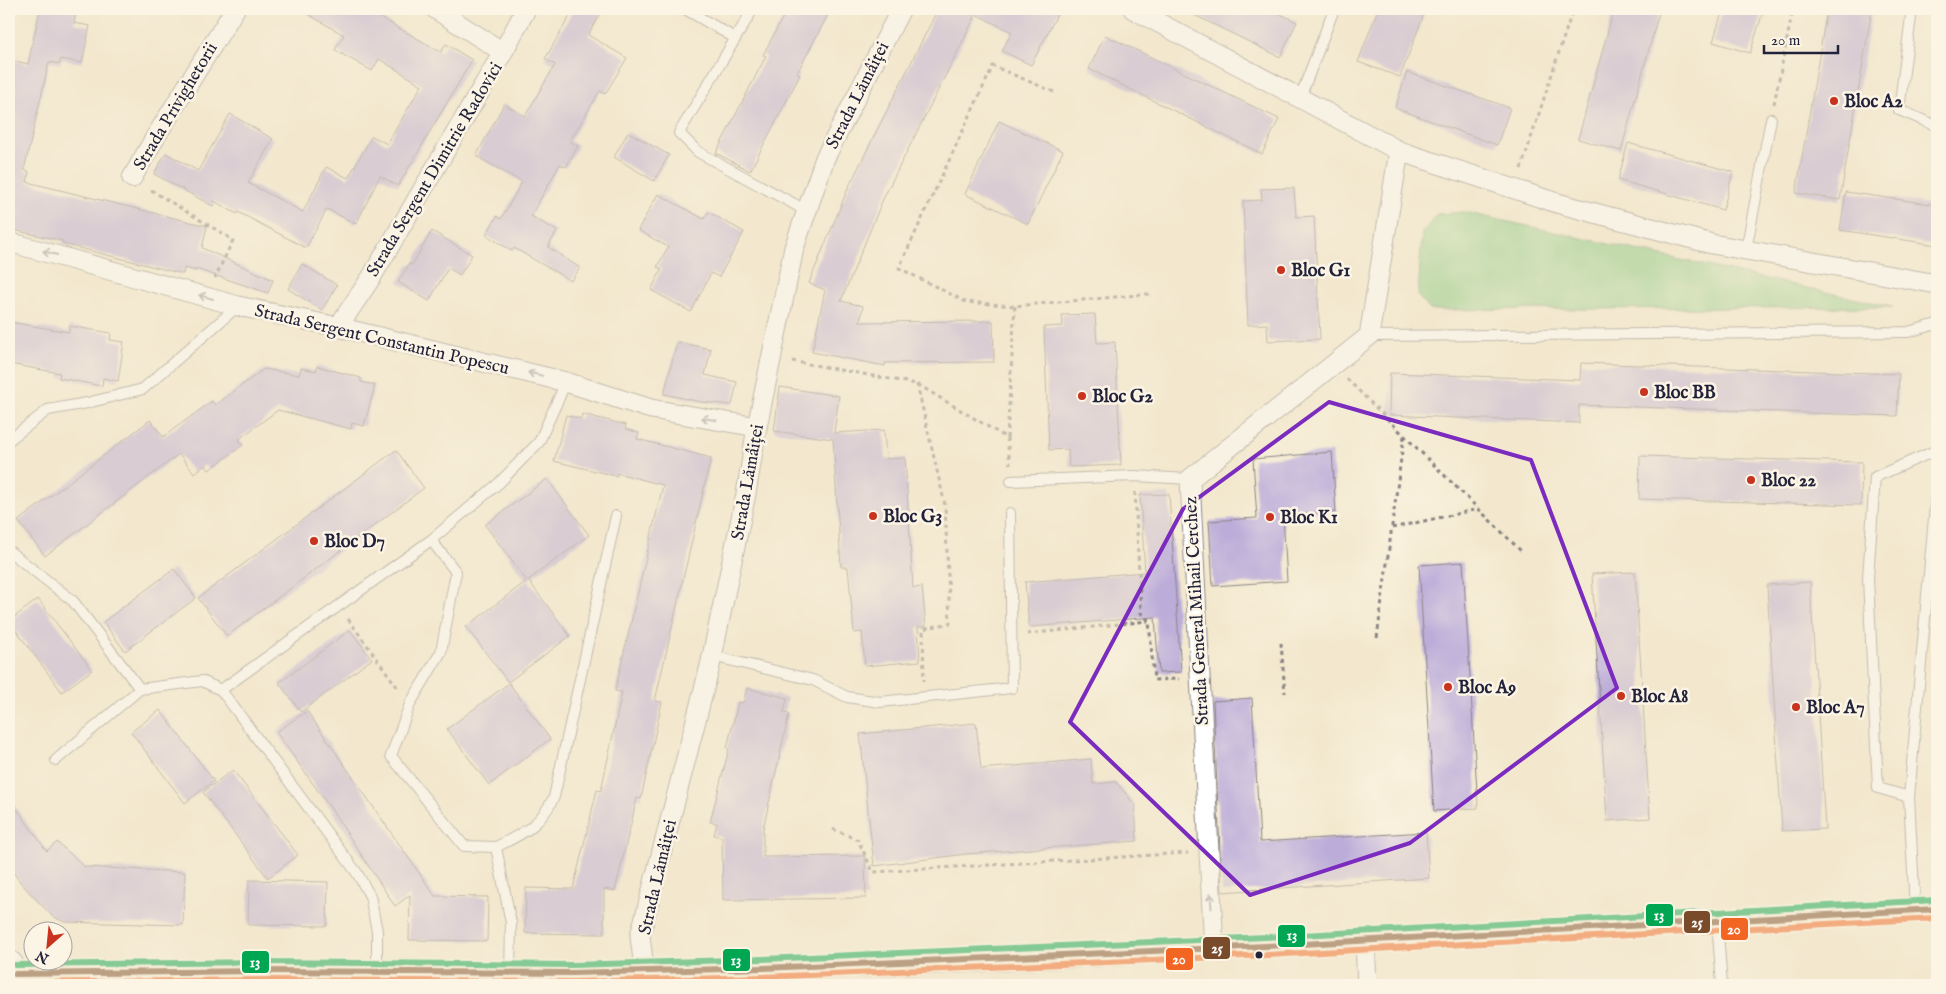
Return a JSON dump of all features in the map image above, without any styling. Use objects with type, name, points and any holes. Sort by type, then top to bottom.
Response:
[{"type":"street","name":"Strada Privighetorii","points":[[132,178],[235,9]]},
{"type":"street","points":[[435,9],[504,52]]},
{"type":"street","name":"Strada Sergent Dimitrie Radovici","points":[[338,327],[371,278],[504,52],[526,9]]},
{"type":"street","name":"Strada Lămâiței","points":[[645,978],[640,936],[712,656],[794,248],[825,158],[901,9]]},
{"type":"street","points":[[1133,9],[1399,151],[1556,203],[1703,242],[1937,284]]},
{"type":"street","points":[[1369,336],[1399,151]]},
{"type":"street","name":"Strada Sergent Constantin Popescu","points":[[9,242],[238,306],[338,327],[566,382],[651,409],[757,427]]},
{"type":"street","name":"Strada General Mihail Cerchez","points":[[1214,950],[1190,479],[1369,336]]},
{"type":"street","points":[[14,975],[98,972],[207,976],[377,972],[645,978],[1214,950],[1926,910]]},
{"type":"street","points":[[1365,941],[1367,985]]},
{"type":"street","points":[[173,985],[207,976]]},
{"type":"lane","points":[[685,9],[735,38]]},
{"type":"lane","points":[[753,9],[680,133],[698,152],[807,211]]},
{"type":"lane","points":[[1300,98],[1334,9]]},
{"type":"lane","points":[[1912,9],[1900,110],[1937,126]]},
{"type":"lane","points":[[1746,250],[1770,119]]},
{"type":"lane","points":[[9,440],[48,410],[87,403],[143,389],[238,306]]},
{"type":"lane","points":[[1369,336],[1908,332],[1937,324]]},
{"type":"lane","points":[[221,690],[431,540],[499,483],[539,442],[566,382]]},
{"type":"lane","points":[[1909,797],[1878,788],[1868,578],[1869,546],[1875,477],[1937,450]]},
{"type":"lane","points":[[1011,480],[1134,476],[1190,479]]},
{"type":"lane","points":[[1926,910],[1909,797],[1937,484]]},
{"type":"lane","points":[[712,656],[814,680],[847,697],[880,702],[1012,688],[1010,513]]},
{"type":"lane","points":[[431,540],[456,572],[441,652],[410,704],[392,756],[464,846],[496,846],[528,831],[547,811],[554,797],[616,516]]},
{"type":"lane","points":[[9,551],[72,601],[140,689]]},
{"type":"lane","points":[[56,760],[140,689],[202,681],[221,690],[357,873],[370,896],[376,931],[377,972]]},
{"type":"lane","points":[[496,846],[511,923],[510,974]]},
{"type":"lane","points":[[1718,921],[1722,985]]},
{"type":"path","points":[[1515,189],[1573,9]]},
{"type":"path","points":[[1770,119],[1793,9]]},
{"type":"path","points":[[1054,92],[992,66],[899,268],[966,302],[1015,306],[1149,294]]},
{"type":"path","points":[[132,178],[233,240],[207,297]]},
{"type":"path","points":[[1011,480],[1007,438],[1015,306]]},
{"type":"path","points":[[771,358],[917,384],[1007,438]]},
{"type":"path","points":[[1333,365],[1523,552]]},
{"type":"path","points":[[917,384],[945,506],[950,623],[922,630],[924,697]]},
{"type":"path","points":[[1377,638],[1404,435]]},
{"type":"path","points":[[1134,476],[1141,614],[1148,621],[1154,680],[1200,678]]},
{"type":"path","points":[[1392,528],[1479,509]]},
{"type":"path","points":[[339,606],[410,704]]},
{"type":"path","points":[[1010,635],[1148,621]]},
{"type":"path","points":[[1281,643],[1285,693]]},
{"type":"path","points":[[833,829],[858,840],[873,872],[1209,851]]},
{"type":"highlighted area","points":[[1329,402],[1531,460],[1617,688],[1410,843],[1250,895],[1070,722],[1183,509]]},
{"type":"green space","points":[[1464,212],[1893,307],[1430,310],[1418,296],[1422,233],[1437,214]]},
{"type":"building","points":[[40,9],[77,9],[74,23],[90,26],[82,63],[61,59],[60,64],[49,62],[24,170],[29,172],[27,182],[207,226],[202,248],[273,280],[268,293],[196,269],[196,271],[184,268],[183,274],[63,244],[63,241],[9,229],[9,70],[11,60],[28,64]]},
{"type":"building","points":[[299,9],[365,9],[441,52],[446,44],[472,60],[398,186],[380,176],[356,224],[327,209],[306,248],[214,201],[213,206],[154,174],[166,153],[198,171],[230,114],[273,139],[248,183],[303,212],[326,167],[348,178],[372,136],[387,144],[422,85],[379,59],[372,71],[335,50],[344,35]]},
{"type":"building","points":[[574,9],[603,9],[588,35],[627,58],[605,94],[600,91],[570,141],[578,146],[566,167],[560,164],[531,216],[557,231],[548,247],[580,268],[571,281],[514,248],[512,251],[486,235],[497,216],[501,219],[522,182],[476,156],[504,104],[525,116],[555,65],[545,59]]},
{"type":"building","points":[[787,9],[831,9],[797,73],[800,75],[750,171],[716,153],[766,56],[763,55]]},
{"type":"building","points":[[938,9],[960,9],[975,17],[883,199],[841,301],[863,306],[860,322],[993,321],[994,362],[885,363],[885,366],[812,352],[825,290],[809,283],[849,186]]},
{"type":"building","points":[[965,9],[1060,9],[1031,65],[1002,51],[1012,32]]},
{"type":"building","points":[[1182,9],[1270,9],[1297,22],[1280,57]]},
{"type":"building","points":[[1378,9],[1426,9],[1400,77],[1358,62]]},
{"type":"building","points":[[1614,9],[1660,9],[1621,151],[1578,139]]},
{"type":"building","points":[[1723,9],[1764,9],[1750,53],[1713,42]]},
{"type":"building","name":"Bloc A2","points":[[1827,9],[1872,9],[1840,200],[1796,193]]},
{"type":"building","points":[[1105,35],[1279,119],[1262,154],[1089,69]]},
{"type":"building","points":[[1407,72],[1510,108],[1497,145],[1395,108]]},
{"type":"building","points":[[999,121],[1063,151],[1028,224],[965,194]]},
{"type":"building","points":[[628,132],[669,155],[654,181],[614,157]]},
{"type":"building","points":[[1628,143],[1733,172],[1723,210],[1618,180]]},
{"type":"building","name":"Bloc G1","points":[[1294,188],[1296,217],[1314,216],[1320,339],[1268,341],[1267,324],[1248,325],[1243,201],[1262,200],[1261,189]]},
{"type":"building","points":[[1846,192],[1937,205],[1937,245],[1840,230]]},
{"type":"building","points":[[658,194],[704,219],[708,212],[744,232],[719,277],[711,273],[691,312],[651,290],[662,269],[657,267],[668,247],[638,230]]},
{"type":"building","points":[[432,231],[472,255],[460,275],[448,268],[429,301],[398,282],[409,264],[412,265]]},
{"type":"building","points":[[302,264],[337,285],[322,310],[288,289]]},
{"type":"building","name":"Bloc G2","points":[[1095,314],[1097,343],[1115,342],[1121,465],[1069,467],[1068,449],[1049,450],[1044,327],[1063,326],[1062,315]]},
{"type":"building","points":[[9,322],[69,332],[69,326],[111,333],[110,340],[124,342],[118,381],[103,378],[102,386],[59,378],[60,373],[9,364]]},
{"type":"building","points":[[677,342],[711,349],[705,375],[737,382],[732,405],[701,402],[664,394]]},
{"type":"building","name":"Bloc BB","points":[[1581,363],[1899,374],[1897,416],[1579,405],[1579,423],[1389,415],[1390,373],[1580,380]]},
{"type":"building","points":[[317,366],[361,378],[361,382],[375,385],[364,426],[352,423],[351,429],[278,410],[239,439],[243,445],[209,470],[205,465],[194,473],[179,454],[45,556],[18,521],[150,420],[163,437],[212,401],[215,405],[264,369],[299,375],[301,368],[316,371]]},
{"type":"building","points":[[780,387],[839,396],[834,433],[884,430],[886,459],[905,458],[913,588],[922,587],[926,627],[918,627],[920,661],[865,666],[862,632],[854,633],[848,567],[841,567],[833,439],[774,431]]},
{"type":"building","points":[[582,414],[626,425],[625,429],[639,433],[637,439],[711,458],[655,701],[662,702],[641,799],[637,798],[615,891],[604,889],[604,934],[525,933],[526,888],[573,889],[597,790],[601,791],[622,692],[615,691],[663,485],[617,473],[616,476],[554,461],[566,415],[581,419]]},
{"type":"building","name":"Bloc D7","points":[[396,450],[424,488],[227,636],[198,598]]},
{"type":"building","name":"Bloc K1","points":[[1332,452],[1336,512],[1283,515],[1287,581],[1213,586],[1209,521],[1257,518],[1253,459]]},
{"type":"building","name":"Bloc 22","points":[[1640,456],[1862,462],[1861,505],[1639,499]]},
{"type":"building","points":[[547,479],[589,535],[527,581],[485,525]]},
{"type":"building","points":[[1169,494],[1181,672],[1159,673],[1155,617],[1029,627],[1025,582],[1145,572],[1140,495]]},
{"type":"building","name":"Bloc A9","points":[[1463,562],[1478,808],[1434,811],[1419,565]]},
{"type":"building","points":[[174,569],[196,598],[125,651],[103,622]]},
{"type":"building","name":"Bloc A8","points":[[1635,572],[1650,818],[1607,821],[1592,574]]},
{"type":"building","points":[[528,580],[570,636],[508,682],[466,627]]},
{"type":"building","name":"Bloc A7","points":[[1810,582],[1825,829],[1782,831],[1767,585]]},
{"type":"building","points":[[38,599],[92,670],[62,692],[9,621]]},
{"type":"building","points":[[350,630],[372,659],[301,712],[279,683]]},
{"type":"building","points":[[509,683],[550,739],[489,785],[447,729]]},
{"type":"building","points":[[747,688],[787,698],[784,713],[789,714],[763,829],[763,857],[865,856],[866,898],[723,900],[722,837],[714,835],[717,823],[710,822],[729,749],[727,748],[738,702],[743,703]]},
{"type":"building","points":[[1252,698],[1260,842],[1426,832],[1429,878],[1222,892],[1213,701]]},
{"type":"building","points":[[160,710],[214,781],[185,803],[131,732]]},
{"type":"building","points":[[307,711],[435,896],[488,897],[487,941],[409,940],[410,895],[395,906],[329,806],[276,732]]},
{"type":"building","points":[[976,723],[981,769],[1091,759],[1093,784],[1116,782],[1135,805],[1137,841],[966,854],[874,866],[860,734]]},
{"type":"building","points":[[233,770],[298,855],[268,878],[203,792]]},
{"type":"building","points":[[9,798],[47,851],[57,842],[85,867],[185,872],[183,925],[64,922],[51,915],[21,883],[9,866]]},
{"type":"building","points":[[249,880],[328,882],[327,926],[248,925]]},
{"type":"transit line","name":"13","points":[[15,965],[262,962],[572,965],[763,959],[1266,937],[1937,900]]},
{"type":"transit line","name":"25","points":[[15,974],[262,971],[572,973],[763,968],[1266,946],[1937,909]]},
{"type":"transit line","name":"20","points":[[15,983],[263,980],[572,982],[763,977],[1267,955],[1937,918]]},
{"type":"place","name":"Bloc A2","points":[[1834,101]]},
{"type":"place","name":"Bloc G1","points":[[1281,270]]},
{"type":"place","name":"Bloc BB","points":[[1644,392]]},
{"type":"place","name":"Bloc G2","points":[[1082,396]]},
{"type":"place","name":"Bloc 22","points":[[1751,480]]},
{"type":"place","name":"Bloc G3","points":[[873,516]]},
{"type":"place","name":"Bloc K1","points":[[1270,517]]},
{"type":"place","name":"Bloc D7","points":[[314,541]]},
{"type":"place","name":"Bloc A9","points":[[1448,687]]},
{"type":"place","name":"Bloc A8","points":[[1621,696]]},
{"type":"place","name":"Bloc A7","points":[[1796,707]]}]
